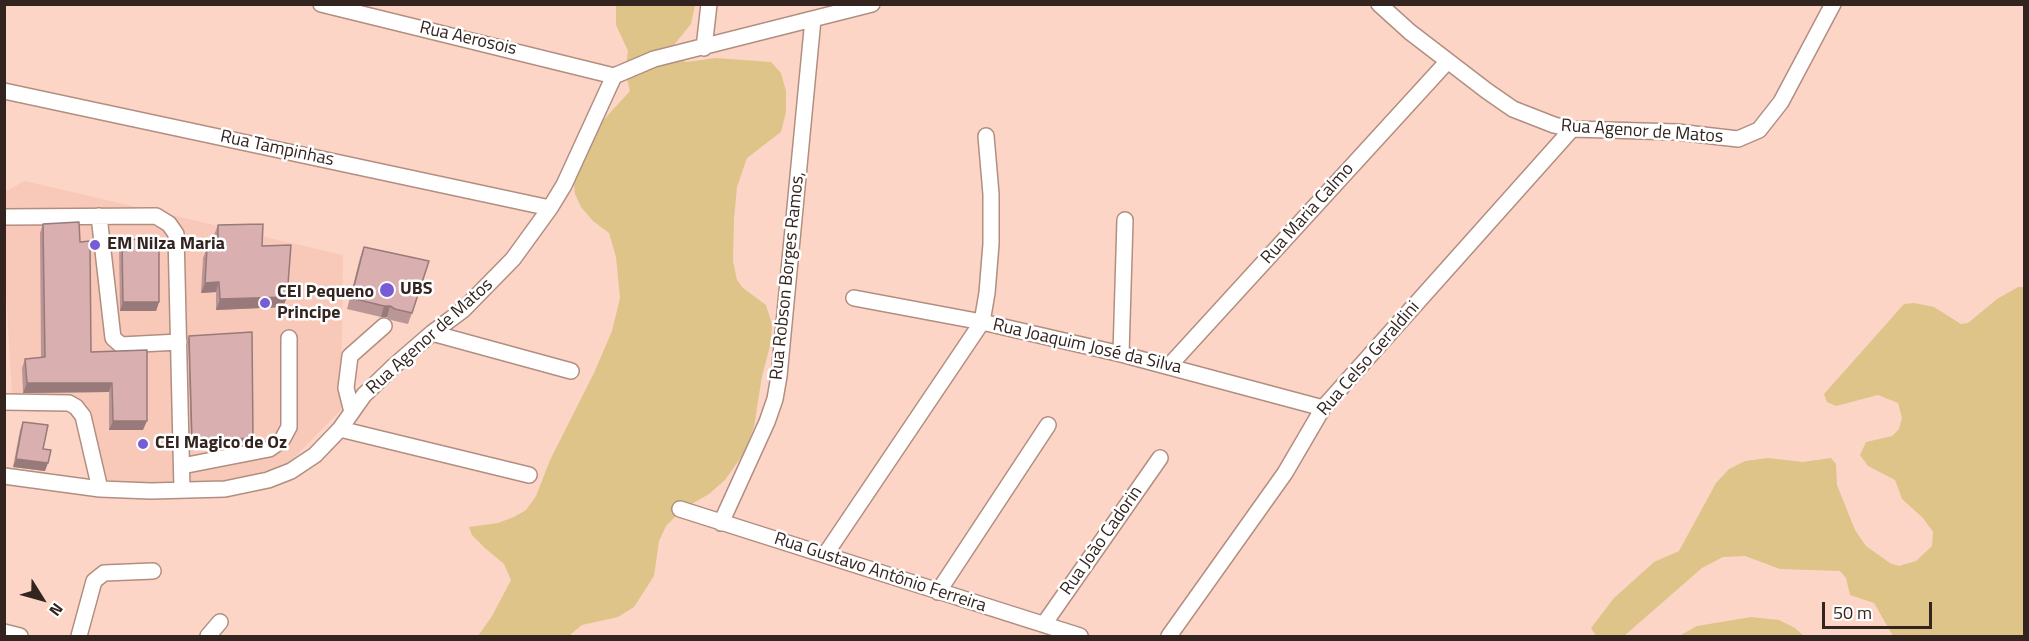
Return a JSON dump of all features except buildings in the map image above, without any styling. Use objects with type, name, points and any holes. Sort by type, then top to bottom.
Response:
[{"type":"street","name":"Rua Aerosois","points":[[321,4],[614,76]]},
{"type":"street","points":[[704,48],[709,4]]},
{"type":"street","points":[[614,76],[654,59],[872,4]]},
{"type":"street","name":"Rua Agenor de Matos","points":[[1379,4],[1385,12],[1447,62],[1513,109],[1554,125],[1572,129],[1677,132],[1738,140],[1751,135],[1766,123],[1781,102],[1833,4]]},
{"type":"street","name":"Rua Robson Borges Ramos,","points":[[721,523],[767,422],[775,399],[813,19]]},
{"type":"street","name":"Rua Maria Calmo","points":[[1169,366],[1447,62]]},
{"type":"street","name":"Rua Agenor de Matos","points":[[4,476],[100,489],[182,490],[225,489],[268,480],[291,471],[315,455],[340,429],[364,395],[386,373],[432,333],[463,310],[513,259],[550,208],[564,184],[614,76]]},
{"type":"street","name":"Rua Tampinhas","points":[[4,91],[550,208]]},
{"type":"street","name":"Rua Celso Geraldini","points":[[1169,636],[1285,473],[1323,408],[1572,129]]},
{"type":"street","points":[[854,298],[982,322],[991,244],[991,194],[986,136]]},
{"type":"street","points":[[99,216],[113,338],[121,345],[179,342]]},
{"type":"street","points":[[4,217],[156,216],[169,224],[176,234],[182,490]]},
{"type":"street","points":[[1121,354],[1125,220]]},
{"type":"street","name":"Rua Joaquim José da Silva","points":[[825,555],[982,322],[1169,366],[1323,408]]},
{"type":"street","points":[[352,412],[346,388],[350,356],[384,326]]},
{"type":"street","points":[[432,333],[571,371]]},
{"type":"street","points":[[182,466],[269,449],[282,440],[289,427],[289,338]]},
{"type":"street","points":[[4,402],[69,403],[76,407],[83,416],[100,489]]},
{"type":"street","points":[[938,592],[1048,425]]},
{"type":"street","points":[[340,429],[529,475]]},
{"type":"street","name":"Rua João Cadorin","points":[[1044,624],[1160,458]]},
{"type":"street","name":"Rua Gustavo Antônio Ferreira","points":[[680,509],[1080,636]]},
{"type":"street","points":[[79,636],[94,581],[104,573],[153,571]]},
{"type":"street","points":[[208,636],[220,622]]},
{"type":"street","points":[[4,632],[20,636]]},
{"type":"shaded area","points":[[616,5],[695,5],[691,24],[673,46],[672,52],[676,58],[686,62],[716,58],[771,62],[781,73],[786,91],[786,112],[781,132],[747,158],[737,187],[734,219],[733,261],[737,280],[743,288],[766,305],[772,324],[771,342],[762,376],[754,427],[744,453],[725,480],[709,494],[683,509],[666,526],[659,541],[654,576],[634,607],[618,617],[582,625],[571,636],[478,636],[492,616],[511,580],[504,564],[472,535],[469,527],[498,523],[514,517],[526,510],[536,496],[550,460],[594,373],[612,331],[620,298],[616,257],[609,233],[593,221],[581,207],[575,194],[574,184],[579,155],[587,138],[630,91],[625,71],[628,51],[616,25]]},
{"type":"shaded area","points":[[25,181],[343,255],[341,410],[284,468],[242,478],[190,484],[106,483],[87,405],[12,396],[5,274],[4,192]]},
{"type":"shaded area","points":[[2018,287],[2024,287],[2024,636],[1893,636],[1874,603],[1850,595],[1846,578],[1840,571],[1780,569],[1745,556],[1723,557],[1702,568],[1624,636],[1596,636],[1591,628],[1614,598],[1654,562],[1679,551],[1716,483],[1729,469],[1745,461],[1768,458],[1803,462],[1831,458],[1836,464],[1837,485],[1855,530],[1866,546],[1890,563],[1899,566],[1916,561],[1932,546],[1933,532],[1923,518],[1902,499],[1895,480],[1868,466],[1860,455],[1866,442],[1892,436],[1899,429],[1902,418],[1898,403],[1878,395],[1836,406],[1827,402],[1824,394],[1904,304],[1914,303],[1934,307],[1961,324],[1968,323],[1997,299]]},
{"type":"shaded area","points":[[1751,617],[1779,620],[1795,628],[1804,636],[1679,636],[1697,626]]},
{"type":"place","name":"EM Nilza Maria","points":[[95,245]]},
{"type":"place","name":"UBS","points":[[387,290]]},
{"type":"place","name":"CEI Pequeno Principe","points":[[265,303]]},
{"type":"place","name":"CEI Magico de Oz","points":[[143,444]]}]
